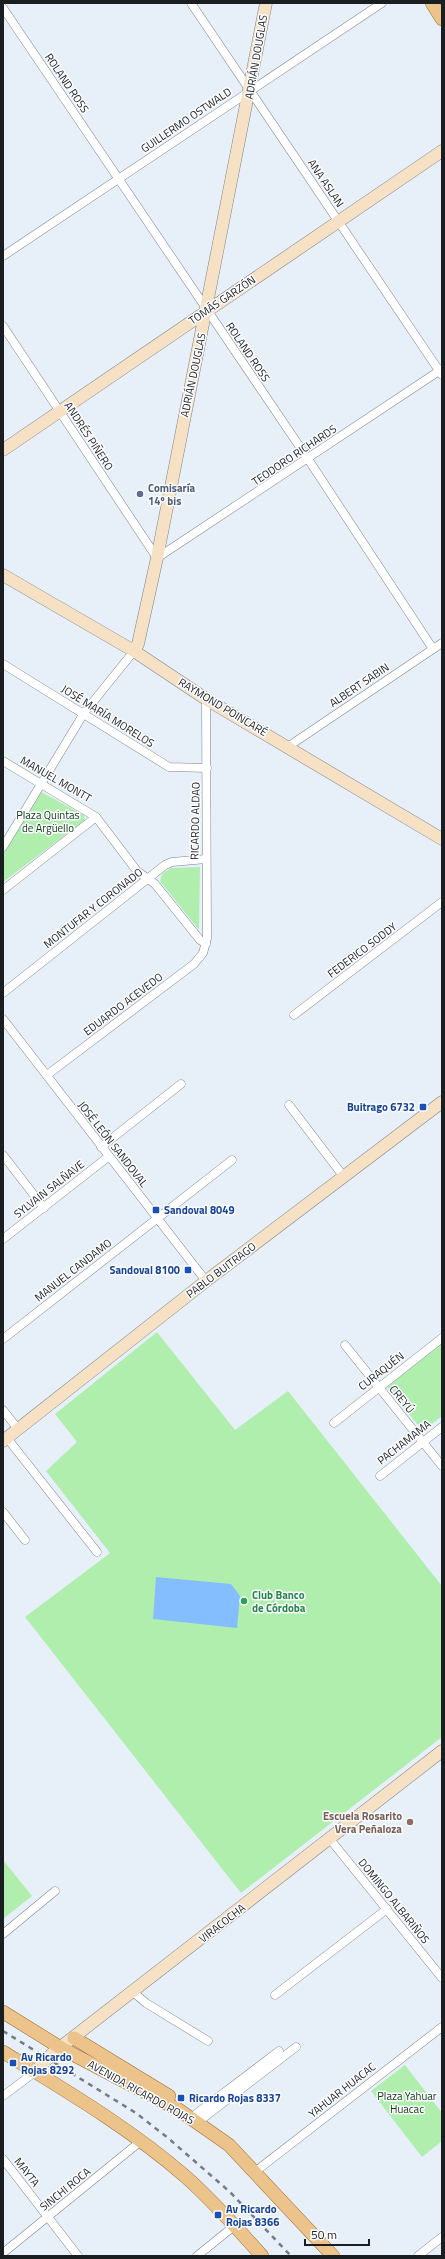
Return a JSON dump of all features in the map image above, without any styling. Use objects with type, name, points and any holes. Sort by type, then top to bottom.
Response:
[{"type":"main road","name":"ADRIÁN DOUGLAS","points":[[134,651],[138,644],[157,558],[207,310],[266,3]]},
{"type":"main road","points":[[432,3],[442,19]]},
{"type":"main road","name":"TOMÁS GARZÓN","points":[[3,450],[59,410],[442,151]]},
{"type":"main road","name":"RAYMOND POINCARÉ","points":[[3,575],[134,651],[206,699],[289,746],[442,839]]},
{"type":"main road","name":"PABLO BUITRAGO","points":[[5,1440],[206,1281],[442,1102]]},
{"type":"main road","name":"VIRACOCHA","points":[[35,2072],[61,2048],[442,1751]]},
{"type":"main road","name":"AVENIDA RICARDO ROJAS","points":[[3,2012],[61,2048],[179,2110],[229,2144],[256,2171],[333,2256]]},
{"type":"main road","points":[[74,2038],[199,2116],[229,2144]]},
{"type":"main road","points":[[3,2052],[141,2141],[187,2178],[262,2256]]},
{"type":"street","name":"ANA ASLAN","points":[[191,3],[441,372]]},
{"type":"street","name":"GUILLERMO OSTWALD","points":[[3,256],[382,3]]},
{"type":"street","name":"ROLAND ROSS","points":[[3,8],[308,459],[433,650]]},
{"type":"street","name":"ANDRÉS PIÑERO","points":[[3,326],[157,558]]},
{"type":"street","name":"TEODORO RICHARDS","points":[[157,558],[441,372]]},
{"type":"street","name":"ALBERT SABIN","points":[[289,746],[442,644]]},
{"type":"street","points":[[3,847],[84,713],[134,651]]},
{"type":"street","name":"JOSÉ MARÍA MORELOS","points":[[3,664],[169,766],[207,768]]},
{"type":"street","name":"RICARDO ALDAO","points":[[206,699],[206,944]]},
{"type":"street","name":"MANUEL MONTT","points":[[3,761],[96,817],[137,871],[148,878],[206,944]]},
{"type":"street","points":[[3,890],[96,817]]},
{"type":"street","name":"MONTUFAR Y CORONADO","points":[[3,993],[148,878],[172,862],[206,860]]},
{"type":"street","name":"FEDERICO SODDY","points":[[294,1015],[442,902]]},
{"type":"street","name":"EDUARDO ACEVEDO","points":[[47,1075],[194,964],[203,953],[206,944]]},
{"type":"street","name":"JOSÉ LEÓN SANDOVAL","points":[[3,1019],[108,1157],[206,1281]]},
{"type":"street","points":[[101,1147],[181,1084]]},
{"type":"street","points":[[289,1105],[344,1177]]},
{"type":"street","points":[[3,1155],[44,1208]]},
{"type":"street","name":"SYLVAIN SALÑAVE","points":[[3,1239],[108,1157]]},
{"type":"street","name":"MANUEL CANDAMO","points":[[3,1339],[232,1160]]},
{"type":"street","name":"CURAQUÉN","points":[[334,1423],[442,1338]]},
{"type":"street","name":"CREYÚ","points":[[345,1345],[442,1466]]},
{"type":"street","points":[[3,1410],[18,1429]]},
{"type":"street","name":"PACHAMAMA","points":[[380,1476],[442,1427]]},
{"type":"street","points":[[5,1440],[97,1552]]},
{"type":"street","points":[[3,1512],[25,1540]]},
{"type":"street","name":"DOMINGO ALBARIÑOS","points":[[329,1838],[442,1978]]},
{"type":"street","points":[[3,1934],[55,1891]]},
{"type":"street","points":[[275,1995],[387,1909]]},
{"type":"street","points":[[133,1992],[146,2003],[208,2041]]},
{"type":"street","name":"YAHUAR HUACAC","points":[[256,2171],[442,2027]]},
{"type":"street","points":[[199,2116],[296,2047]]},
{"type":"street","points":[[199,2116],[278,2052]]},
{"type":"street","name":"VIRACOCHA","points":[[3,2096],[35,2072]]},
{"type":"street","name":"SINCHI ROCA","points":[[3,2252],[141,2141]]},
{"type":"street","name":"MAYTA","points":[[3,2159],[78,2256]]},
{"type":"street","points":[[197,2256],[234,2226]]},
{"type":"street","points":[[418,2256],[442,2237]]},
{"type":"green space","name":"Plaza Quintas de Argüello","points":[[41,792],[84,815],[85,820],[3,882],[3,853],[38,794]]},
{"type":"green space","points":[[200,867],[199,930],[160,881],[162,874],[171,868]]},
{"type":"green space","name":"Club Banco de Córdoba","points":[[157,1332],[235,1430],[288,1391],[442,1586],[442,1737],[241,1893],[25,1617],[110,1553],[46,1471],[77,1442],[55,1414]]},
{"type":"green space","points":[[442,1343],[442,1416],[423,1431],[387,1387]]},
{"type":"green space","points":[[3,1860],[32,1896],[3,1919]]},
{"type":"green space","name":"Plaza Yahuar Huacac","points":[[405,2065],[442,2113],[442,2141],[422,2157],[371,2091]]},
{"type":"water","points":[[156,1577],[231,1584],[240,1596],[237,1628],[153,1619]]},
{"type":"railway","points":[[3,2031],[136,2113],[168,2138],[230,2192],[291,2256]]},
{"type":"place","name":"Comisaría 14º bis","points":[[140,494]]},
{"type":"place","name":"Buitrago 6732","points":[[423,1107]]},
{"type":"place","name":"Sandoval 8049","points":[[156,1210]]},
{"type":"place","name":"Sandoval 8100","points":[[188,1270]]},
{"type":"place","name":"Club Banco de Córdoba","points":[[244,1601]]},
{"type":"place","name":"Escuela Rosarito Vera Peñaloza","points":[[410,1822]]},
{"type":"place","name":"Av Ricardo Rojas 8292","points":[[13,2063]]},
{"type":"place","name":"Ricardo Rojas 8337","points":[[181,2098]]},
{"type":"place","name":"Av Ricardo Rojas 8366","points":[[218,2215]]}]
